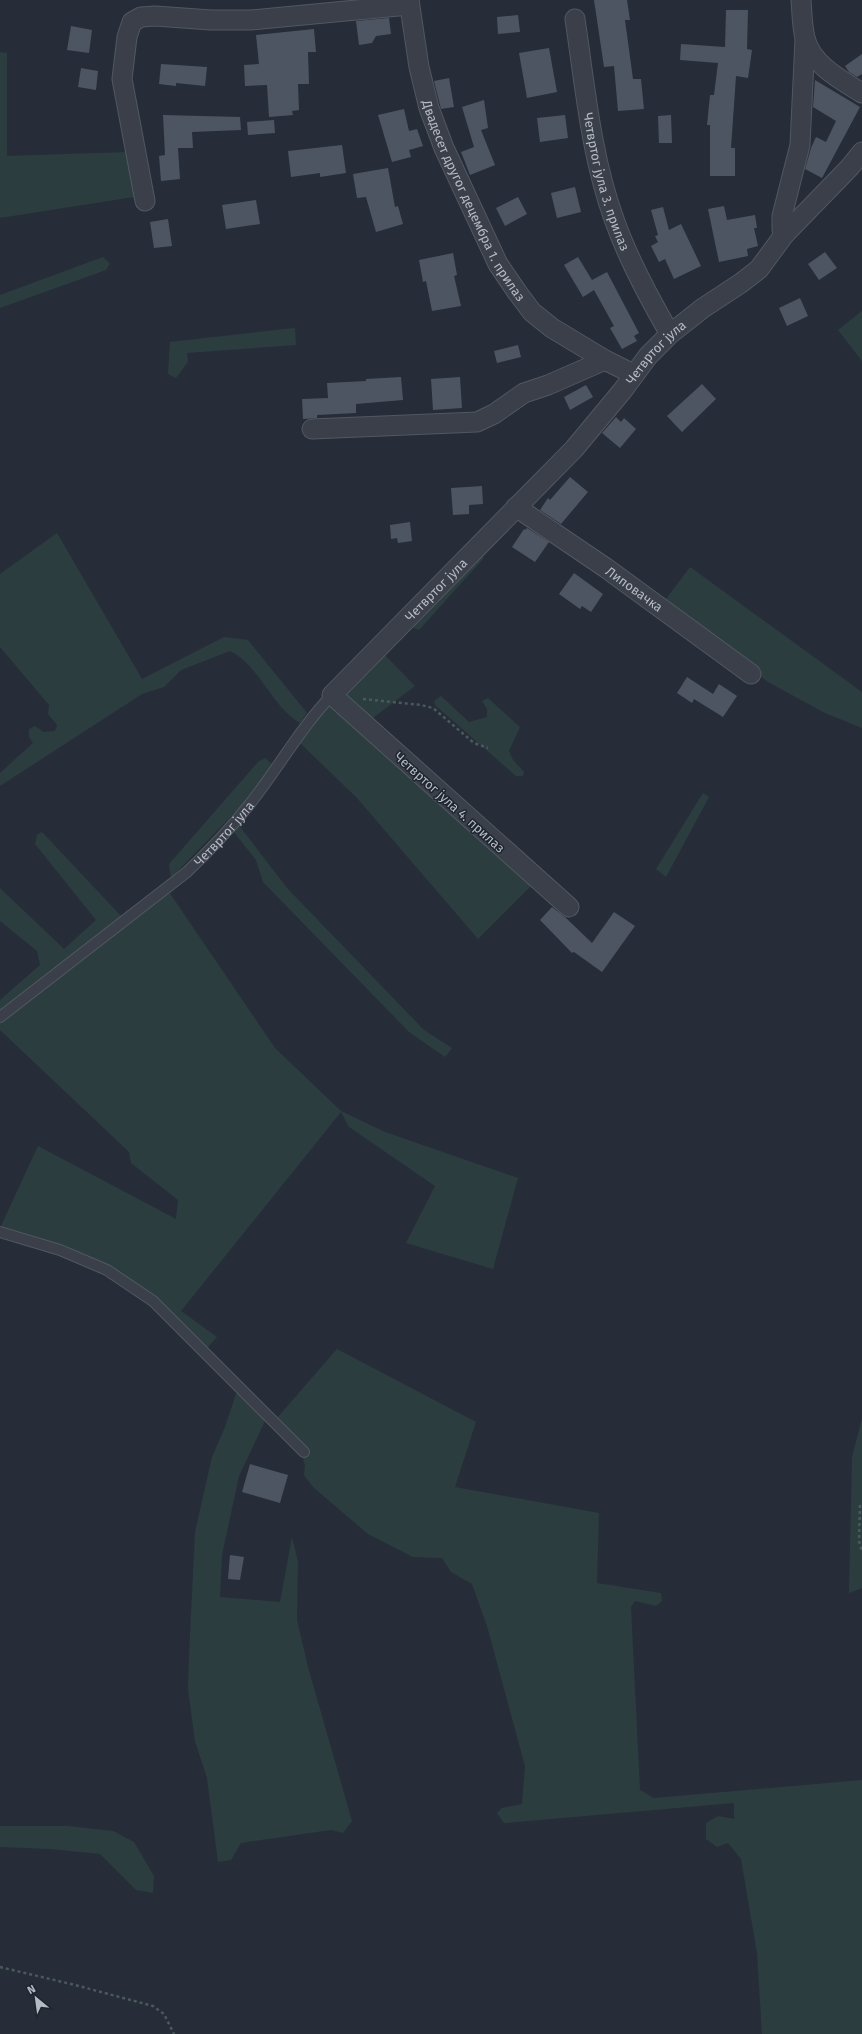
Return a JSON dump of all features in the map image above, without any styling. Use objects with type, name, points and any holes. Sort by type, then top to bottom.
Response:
[{"type":"street","points":[[784,234],[782,229],[782,216],[800,145],[805,38],[801,0]]},
{"type":"street","points":[[145,201],[122,79],[127,37],[132,22],[141,17],[155,16],[211,20],[258,19],[409,3]]},
{"type":"street","name":"Двадесет другог децембра 1. прилаз","points":[[409,3],[418,67],[429,108],[444,148],[498,264],[532,312],[552,328],[605,360],[633,374]]},
{"type":"street","name":"Четвртог јула 3. прилаз","points":[[575,19],[594,144],[606,193],[614,219],[630,259],[670,334]]},
{"type":"street","points":[[805,38],[814,56],[824,68],[862,93]]},
{"type":"street","name":"Четвртог јула","points":[[332,695],[574,449],[618,396],[633,374],[670,334],[703,308],[741,283],[758,269],[784,234],[850,167],[862,152]]},
{"type":"street","points":[[312,429],[477,422],[494,414],[524,393],[548,385],[605,360]]},
{"type":"street","name":"Липовачка","points":[[516,507],[606,568],[750,674]]},
{"type":"street","name":"Четвртог јула 4. прилаз","points":[[332,695],[569,907]]},
{"type":"lane","name":"Четвртог јула","points":[[0,1017],[192,867],[250,804],[312,716],[332,695]]},
{"type":"lane","points":[[0,1232],[60,1250],[107,1270],[153,1301],[304,1452]]},
{"type":"path","points":[[362,698],[421,705],[433,708],[474,744],[488,748]]},
{"type":"path","points":[[860,1505],[859,1541],[862,1552]]},
{"type":"path","points":[[0,1967],[75,1985],[152,2006],[164,2014],[174,2034]]},
{"type":"shaded area","points":[[0,52],[7,53],[7,156],[128,152],[134,197],[0,218]]},
{"type":"shaded area","points":[[103,257],[110,264],[106,270],[0,308],[0,295]]},
{"type":"shaded area","points":[[862,311],[862,361],[838,330]]},
{"type":"shaded area","points":[[295,328],[296,345],[187,353],[188,362],[176,378],[168,374],[170,342]]},
{"type":"shaded area","points":[[57,533],[142,679],[224,637],[248,640],[307,713],[300,723],[281,707],[250,666],[230,651],[181,670],[164,687],[142,694],[0,786],[0,773],[33,743],[29,737],[29,729],[35,726],[43,732],[55,731],[57,725],[48,714],[49,705],[0,647],[0,574]]},
{"type":"shaded area","points":[[477,552],[484,558],[419,630],[409,626]]},
{"type":"shaded area","points":[[690,567],[862,692],[862,728],[825,713],[768,682],[663,603]]},
{"type":"shaded area","points":[[382,652],[415,686],[369,721],[339,695]]},
{"type":"shaded area","points":[[441,696],[469,722],[487,717],[487,709],[482,701],[488,698],[520,727],[509,751],[513,760],[524,772],[523,776],[516,776],[436,706],[434,701]]},
{"type":"shaded area","points":[[330,703],[534,883],[478,939],[357,798],[299,742],[317,716]]},
{"type":"shaded area","points":[[265,758],[272,764],[250,797],[171,878],[169,864],[258,762]]},
{"type":"shaded area","points":[[703,793],[709,797],[666,877],[656,869]]},
{"type":"shaded area","points":[[238,824],[287,888],[424,1030],[452,1048],[445,1057],[409,1032],[263,882],[256,860],[233,831]]},
{"type":"shaded area","points":[[42,832],[121,916],[0,1013],[0,1000],[40,965],[37,951],[0,921],[0,888],[64,949],[96,920],[35,844],[37,835]]},
{"type":"shaded area","points":[[169,892],[275,1048],[341,1111],[385,1132],[518,1178],[493,1269],[406,1243],[435,1186],[349,1127],[341,1112],[181,1311],[217,1337],[207,1348],[111,1267],[64,1245],[1,1226],[38,1146],[176,1219],[178,1200],[131,1163],[129,1152],[0,1030],[0,1023]]},
{"type":"shaded area","points":[[337,1349],[476,1422],[455,1487],[599,1513],[597,1583],[661,1593],[662,1601],[656,1606],[635,1601],[631,1607],[640,1790],[654,1798],[862,1780],[862,2034],[762,2034],[757,1953],[741,1859],[728,1843],[717,1847],[706,1839],[706,1823],[718,1816],[734,1819],[734,1803],[504,1823],[497,1813],[502,1808],[522,1804],[525,1766],[487,1626],[472,1584],[451,1572],[442,1558],[413,1557],[368,1534],[313,1487],[304,1475],[305,1466],[303,1458],[309,1450],[277,1418]]},
{"type":"shaded area","points":[[237,1391],[265,1421],[239,1476],[222,1555],[220,1597],[280,1602],[292,1537],[298,1562],[297,1620],[308,1667],[352,1821],[343,1833],[331,1830],[241,1843],[231,1860],[218,1862],[207,1778],[195,1741],[188,1689],[189,1656],[195,1532],[212,1457],[225,1427]]},
{"type":"shaded area","points":[[862,1419],[862,1588],[849,1593],[852,1457]]},
{"type":"shaded area","points":[[0,1826],[68,1826],[113,1831],[134,1842],[154,1876],[153,1893],[136,1890],[100,1854],[50,1849],[0,1847]]},
{"type":"building","points":[[594,0],[627,0],[630,20],[625,20],[633,79],[641,79],[644,109],[618,111],[614,66],[604,67]]},
{"type":"building","points":[[726,10],[748,10],[747,49],[752,50],[748,78],[736,76],[731,148],[735,148],[735,176],[710,176],[710,125],[707,125],[710,95],[714,95],[718,63],[680,60],[681,44],[725,47]]},
{"type":"building","points":[[518,15],[520,32],[498,34],[497,17]]},
{"type":"building","points":[[389,18],[391,34],[376,36],[372,43],[359,45],[356,21]]},
{"type":"building","points":[[71,26],[92,30],[89,53],[67,50]]},
{"type":"building","points":[[314,29],[316,52],[308,52],[309,84],[298,84],[299,110],[292,111],[293,115],[269,117],[267,85],[245,86],[244,65],[259,64],[256,35]]},
{"type":"building","points":[[549,48],[557,92],[527,98],[519,53]]},
{"type":"building","points":[[862,54],[862,74],[857,77],[849,72],[845,66]]},
{"type":"building","points":[[161,64],[207,67],[205,86],[176,83],[176,86],[159,84]]},
{"type":"building","points":[[81,68],[98,71],[96,90],[78,87]]},
{"type":"building","points":[[449,78],[454,107],[441,109],[434,81]]},
{"type":"building","points":[[815,80],[860,107],[822,178],[805,169],[816,137],[826,142],[836,121],[813,107]]},
{"type":"building","points":[[484,100],[488,128],[481,130],[495,165],[470,175],[461,152],[474,147],[462,107]]},
{"type":"building","points":[[404,109],[409,131],[417,129],[423,146],[409,150],[411,157],[392,162],[378,115]]},
{"type":"building","points":[[163,115],[240,117],[241,130],[192,132],[193,148],[178,148],[180,179],[161,181],[159,156],[165,155]]},
{"type":"building","points":[[565,115],[568,138],[540,142],[537,118]]},
{"type":"building","points":[[671,115],[672,143],[659,143],[658,116]]},
{"type":"building","points":[[274,120],[275,133],[248,135],[247,122]]},
{"type":"building","points":[[342,145],[346,173],[320,177],[320,173],[291,177],[288,151]]},
{"type":"building","points":[[388,168],[395,207],[398,206],[403,224],[376,232],[366,197],[357,198],[353,174]]},
{"type":"building","points":[[575,187],[581,212],[557,218],[551,193]]},
{"type":"building","points":[[518,197],[527,214],[505,226],[496,208]]},
{"type":"building","points":[[256,200],[260,224],[226,229],[222,205]]},
{"type":"building","points":[[724,206],[727,220],[755,215],[757,228],[754,228],[758,246],[747,249],[748,256],[719,262],[708,209]]},
{"type":"building","points":[[663,207],[669,230],[681,224],[701,266],[674,279],[665,259],[659,262],[651,246],[658,242],[655,236],[658,235],[651,210]]},
{"type":"building","points":[[168,219],[172,246],[154,248],[150,222]]},
{"type":"building","points":[[825,252],[837,268],[819,280],[808,264]]},
{"type":"building","points":[[453,253],[457,275],[454,276],[461,306],[432,311],[426,281],[423,282],[419,260]]},
{"type":"building","points":[[578,257],[592,280],[607,272],[639,333],[634,336],[637,341],[622,349],[610,328],[614,326],[594,290],[583,297],[564,265]]},
{"type":"building","points":[[800,298],[808,316],[787,326],[779,308]]},
{"type":"building","points":[[518,345],[521,357],[497,363],[494,351]]},
{"type":"building","points":[[401,377],[403,400],[356,404],[356,413],[317,415],[317,418],[303,419],[302,399],[328,398],[327,383]]},
{"type":"building","points":[[460,377],[462,408],[433,410],[431,379]]},
{"type":"building","points":[[702,384],[716,399],[682,432],[667,416]]},
{"type":"building","points":[[586,385],[593,397],[570,410],[564,397]]},
{"type":"building","points":[[616,417],[621,422],[624,418],[636,429],[620,448],[602,433]]},
{"type":"building","points":[[570,477],[588,492],[561,524],[540,510],[548,498],[550,500]]},
{"type":"building","points":[[482,486],[483,504],[469,505],[469,514],[453,515],[451,488]]},
{"type":"building","points":[[410,522],[412,541],[398,543],[397,538],[391,539],[390,525]]},
{"type":"building","points":[[527,528],[549,542],[535,562],[512,547],[524,529],[525,530]]},
{"type":"building","points":[[574,573],[603,594],[591,612],[582,606],[580,609],[559,594]]},
{"type":"building","points":[[687,677],[713,694],[719,684],[737,696],[723,717],[694,699],[692,703],[677,693]]},
{"type":"building","points":[[552,907],[592,943],[614,912],[635,926],[602,972],[574,952],[572,953],[540,920]]},
{"type":"building","points":[[250,1464],[288,1475],[280,1503],[242,1492]]},
{"type":"building","points":[[230,1555],[244,1557],[240,1580],[228,1579]]}]
